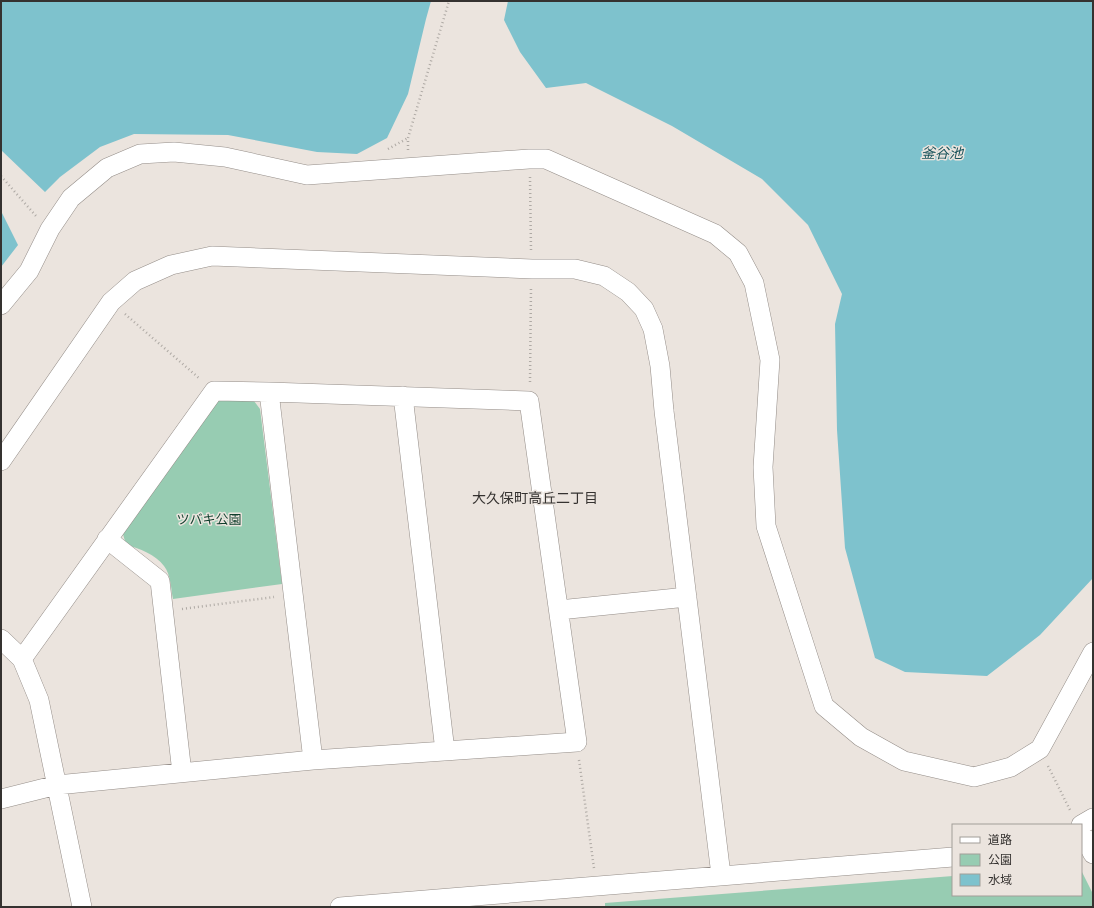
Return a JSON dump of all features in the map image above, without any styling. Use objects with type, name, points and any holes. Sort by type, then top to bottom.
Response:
[{"type":"street","points":[[1,305],[29,270],[50,229],[71,198],[107,168],[140,154],[174,152],[225,157],[307,175],[546,159],[716,234],[738,253],[754,284],[770,360],[763,467],[766,526],[824,706],[861,737],[904,761],[974,777],[1011,767],[1040,749],[1093,652]]},
{"type":"street","points":[[1,461],[111,302],[135,281],[171,265],[212,256],[532,269],[575,269],[604,276],[628,292],[644,309],[653,329],[660,366],[686,597],[721,875]]},
{"type":"street","points":[[1,799],[57,785],[313,760],[577,742],[529,401],[214,391],[22,659]]},
{"type":"street","points":[[269,392],[313,760]]},
{"type":"street","points":[[402,396],[444,751]]},
{"type":"street","points":[[108,539],[160,581],[182,773]]},
{"type":"street","points":[[559,610],[686,597]]},
{"type":"street","points":[[1,639],[22,659],[39,700],[82,907]]},
{"type":"street","points":[[1076,818],[1093,818]]},
{"type":"street","points":[[1082,833],[1093,854]]},
{"type":"street","points":[[340,907],[952,857]]},
{"type":"path","points":[[408,168],[408,138],[449,1]]},
{"type":"path","points":[[529,159],[532,269],[529,401]]},
{"type":"path","points":[[1,176],[50,229]]},
{"type":"path","points":[[111,302],[214,391]]},
{"type":"path","points":[[163,612],[293,594]]},
{"type":"path","points":[[577,742],[596,887]]},
{"type":"path","points":[[1040,749],[1076,818]]},
{"type":"green space","name":"ツバキ公園","points":[[228,396],[251,397],[260,409],[282,584],[173,599],[169,578],[161,562],[147,552],[126,545],[123,534],[215,402]]},
{"type":"green space","points":[[1082,872],[1093,894],[1093,907],[605,907],[605,903],[952,876],[952,896],[1082,896]]},
{"type":"water","points":[[1,1],[431,1],[408,94],[387,138],[357,154],[317,152],[228,135],[134,134],[100,147],[60,177],[45,192],[1,150]]},
{"type":"water","name":"釜谷池","points":[[508,1],[1093,1],[1093,578],[1040,635],[987,676],[905,672],[875,658],[845,548],[837,430],[835,324],[842,294],[808,225],[762,179],[672,126],[586,83],[546,88],[520,52],[504,20]]},
{"type":"water","points":[[1,211],[18,245],[1,267]]},
{"type":"district","name":"大久保町高丘二丁目","points":[[535,498]]}]
